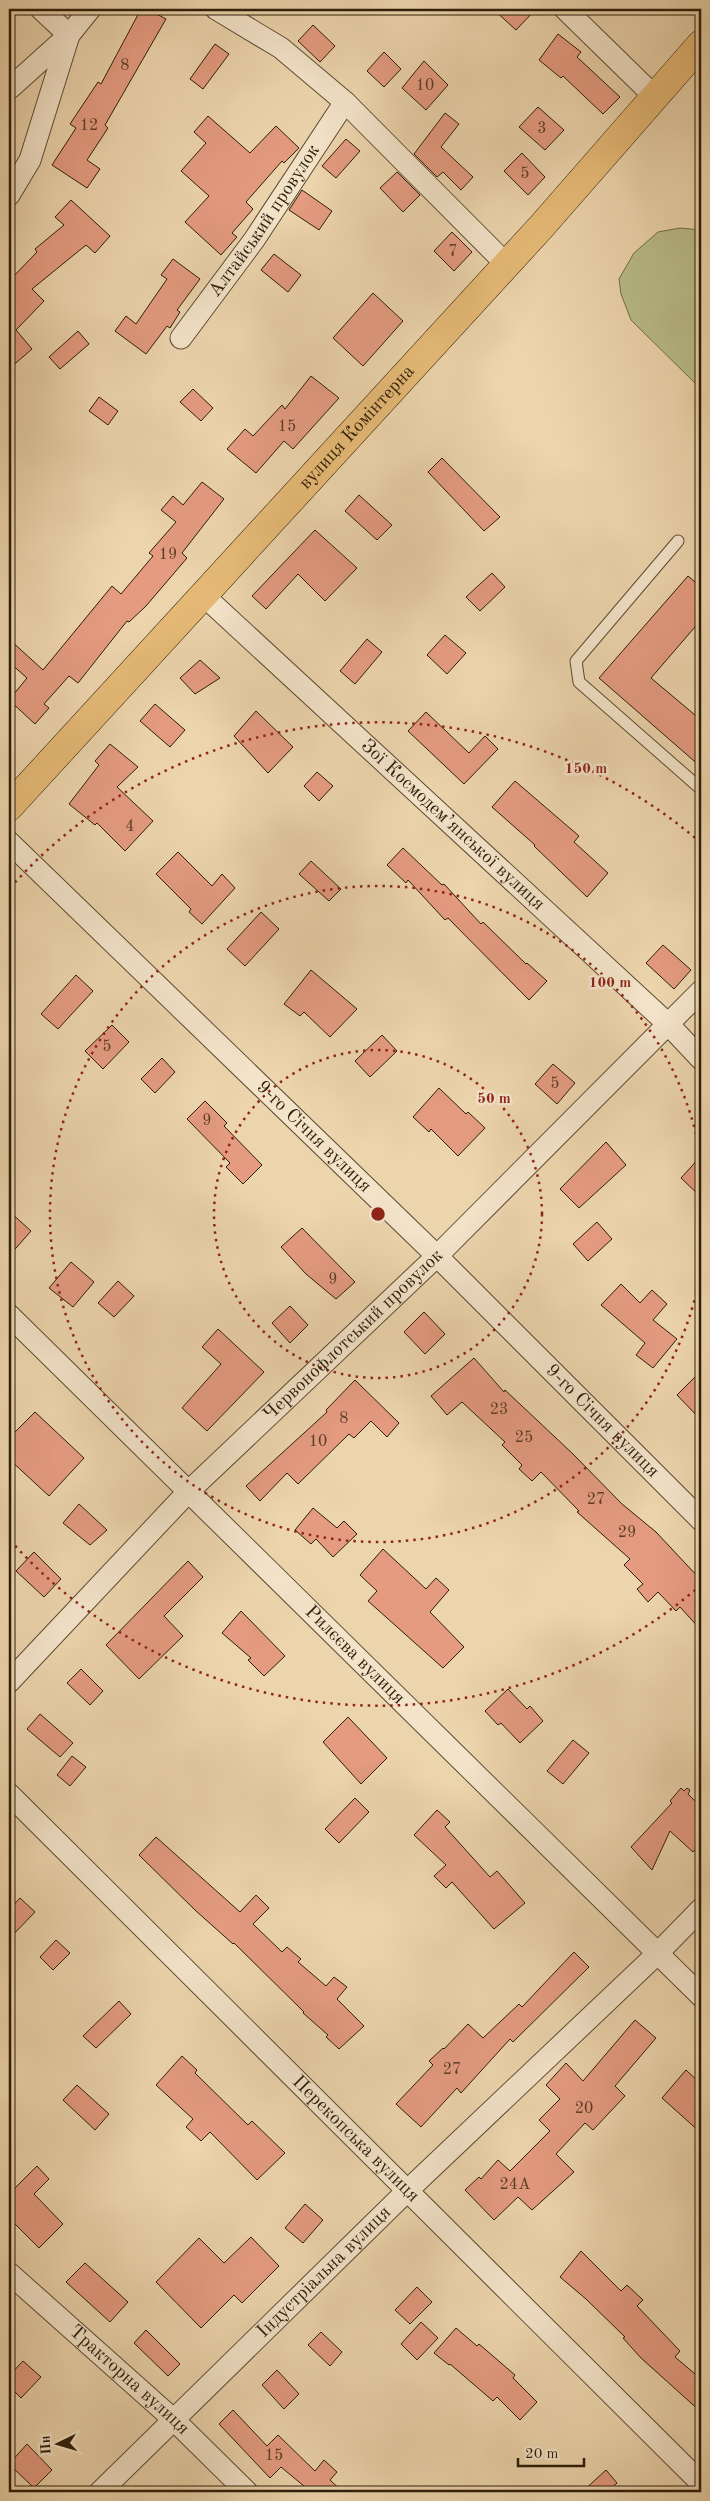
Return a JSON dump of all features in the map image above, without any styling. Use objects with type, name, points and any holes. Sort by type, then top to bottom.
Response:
[{"type":"main road","name":"вулиця Комінтерна","points":[[9,808],[202,594],[507,265],[701,44]]},
{"type":"street","points":[[41,9],[69,35]]},
{"type":"street","points":[[9,89],[69,35],[90,9]]},
{"type":"street","points":[[216,9],[281,48],[345,102],[507,265]]},
{"type":"street","points":[[565,9],[655,97]]},
{"type":"street","points":[[9,195],[30,160],[69,35]]},
{"type":"street","name":"Алтайський провулок","points":[[181,338],[254,240],[345,102]]},
{"type":"street","name":"Зої Космодем’янської вулиця","points":[[202,594],[669,1025],[701,1059]]},
{"type":"street","name":"9-го Січня вулиця","points":[[9,842],[437,1256],[701,1520]]},
{"type":"street","name":"Червонофлотський провулок","points":[[9,1682],[188,1492],[437,1256],[701,991]]},
{"type":"street","name":"Рилєєва вулиця","points":[[9,1315],[701,1996]]},
{"type":"street","name":"Перекопська вулиця","points":[[9,1794],[701,2483]]},
{"type":"street","name":"Індустріальна вулиця","points":[[100,2492],[407,2191],[658,1953],[701,1909]]},
{"type":"street","name":"Тракторна вулиця","points":[[9,2272],[174,2420],[247,2492]]},
{"type":"lane","points":[[678,541],[576,661],[579,682],[701,789]]},
{"type":"green space","points":[[680,228],[701,230],[701,389],[631,320],[621,294],[619,279],[634,253],[658,232]]},
{"type":"building","points":[[141,9],[147,9],[166,19],[105,125],[108,128],[87,160],[100,169],[87,188],[52,165],[76,128],[70,124],[98,82],[101,84]]},
{"type":"building","points":[[493,9],[536,9],[516,30]]},
{"type":"building","points":[[313,25],[335,46],[320,62],[298,41]]},
{"type":"building","points":[[558,34],[581,52],[577,57],[620,97],[603,114],[563,76],[561,78],[539,60]]},
{"type":"building","points":[[215,44],[229,54],[203,89],[190,79]]},
{"type":"building","points":[[384,52],[401,69],[384,87],[367,71]]},
{"type":"building","points":[[424,61],[448,85],[426,110],[402,88]]},
{"type":"building","points":[[538,107],[564,130],[545,150],[519,127]]},
{"type":"building","points":[[445,113],[459,124],[441,147],[473,177],[461,190],[443,172],[437,177],[414,154]]},
{"type":"building","points":[[208,116],[250,153],[276,126],[299,148],[284,163],[282,161],[246,202],[253,209],[232,233],[237,237],[221,255],[185,222],[209,196],[181,171],[206,143],[194,132]]},
{"type":"building","points":[[346,139],[360,151],[336,178],[322,166]]},
{"type":"building","points":[[522,153],[545,177],[528,195],[504,171]]},
{"type":"building","points":[[397,172],[420,195],[403,212],[380,188]]},
{"type":"building","points":[[302,190],[332,211],[319,230],[289,210]]},
{"type":"building","points":[[71,200],[110,236],[95,253],[86,245],[32,289],[44,301],[16,330],[32,349],[9,369],[9,281],[37,252],[35,249],[64,225],[55,217]]},
{"type":"building","points":[[452,232],[472,252],[454,271],[434,251]]},
{"type":"building","points":[[274,254],[301,275],[288,292],[261,270]]},
{"type":"building","points":[[173,259],[200,279],[177,310],[180,312],[170,328],[167,326],[146,354],[115,331],[126,316],[136,324],[167,279],[161,275]]},
{"type":"building","points":[[373,293],[403,321],[363,366],[333,338]]},
{"type":"building","points":[[78,331],[89,344],[60,369],[49,357]]},
{"type":"building","points":[[311,376],[339,398],[293,449],[284,441],[256,473],[227,449],[245,429],[253,436],[282,405],[285,409]]},
{"type":"building","points":[[193,389],[213,408],[201,421],[180,402]]},
{"type":"building","points":[[99,397],[118,411],[108,425],[89,411]]},
{"type":"building","points":[[442,458],[500,517],[484,531],[428,472]]},
{"type":"building","points":[[202,482],[224,499],[182,553],[187,558],[146,606],[129,622],[127,621],[78,683],[69,676],[44,704],[49,708],[35,724],[9,700],[27,678],[9,662],[9,639],[43,670],[112,586],[121,594],[153,556],[149,553],[176,522],[161,510],[173,496],[183,505]]},
{"type":"building","points":[[359,495],[392,525],[377,540],[345,511]]},
{"type":"building","points":[[315,530],[357,568],[325,601],[298,574],[266,609],[252,596]]},
{"type":"building","points":[[492,573],[505,587],[480,611],[466,597]]},
{"type":"building","points":[[688,576],[701,587],[701,620],[651,678],[701,720],[701,767],[599,678]]},
{"type":"building","points":[[445,635],[466,653],[447,674],[427,655]]},
{"type":"building","points":[[367,639],[382,652],[355,684],[340,671]]},
{"type":"building","points":[[200,660],[220,678],[195,694],[180,678]]},
{"type":"building","points":[[155,704],[185,730],[170,747],[140,721]]},
{"type":"building","points":[[256,711],[293,747],[268,773],[234,736]]},
{"type":"building","points":[[426,712],[469,753],[485,736],[498,749],[464,784],[408,731]]},
{"type":"building","points":[[110,744],[138,767],[117,787],[153,821],[125,851],[97,823],[95,825],[69,804],[99,765],[95,761]]},
{"type":"building","points":[[317,772],[333,786],[319,801],[304,786]]},
{"type":"building","points":[[515,781],[579,836],[574,842],[608,873],[587,897],[535,845],[492,807]]},
{"type":"building","points":[[403,848],[442,885],[444,884],[481,924],[483,922],[526,964],[547,981],[529,1000],[448,918],[445,920],[408,880],[406,883],[387,865]]},
{"type":"building","points":[[178,852],[212,886],[222,874],[235,888],[202,924],[189,912],[191,909],[156,874]]},
{"type":"building","points":[[311,861],[341,889],[329,901],[299,874]]},
{"type":"building","points":[[261,912],[279,929],[245,966],[227,949]]},
{"type":"building","points":[[663,945],[691,970],[674,989],[646,963]]},
{"type":"building","points":[[311,970],[357,1009],[330,1037],[304,1012],[300,1016],[284,1004]]},
{"type":"building","points":[[76,975],[93,991],[58,1029],[41,1014]]},
{"type":"building","points":[[112,1025],[129,1042],[103,1069],[85,1051]]},
{"type":"building","points":[[382,1035],[397,1051],[370,1077],[355,1061]]},
{"type":"building","points":[[162,1058],[175,1072],[155,1093],[141,1079]]},
{"type":"building","points":[[553,1064],[575,1083],[557,1104],[535,1084]]},
{"type":"building","points":[[439,1088],[466,1114],[468,1112],[485,1128],[458,1156],[431,1129],[429,1132],[413,1117]]},
{"type":"building","points":[[205,1101],[227,1123],[224,1126],[262,1165],[243,1184],[226,1167],[230,1163],[187,1119]]},
{"type":"building","points":[[606,1142],[626,1165],[579,1208],[560,1189]]},
{"type":"building","points":[[701,1156],[701,1197],[681,1178]]},
{"type":"building","points":[[9,1211],[31,1231],[9,1256]]},
{"type":"building","points":[[597,1222],[612,1239],[588,1261],[573,1244]]},
{"type":"building","points":[[302,1228],[355,1282],[336,1299],[306,1274],[281,1247]]},
{"type":"building","points":[[71,1262],[94,1282],[73,1307],[49,1288]]},
{"type":"building","points":[[118,1281],[134,1296],[114,1317],[98,1303]]},
{"type":"building","points":[[621,1284],[640,1303],[652,1290],[667,1304],[653,1320],[677,1339],[653,1368],[636,1355],[645,1343],[601,1305]]},
{"type":"building","points":[[290,1306],[308,1325],[290,1343],[272,1323]]},
{"type":"building","points":[[424,1312],[445,1334],[425,1354],[404,1332]]},
{"type":"building","points":[[218,1329],[264,1372],[207,1431],[182,1408],[221,1364],[202,1347]]},
{"type":"building","points":[[474,1358],[504,1392],[505,1390],[573,1454],[622,1504],[656,1532],[701,1580],[701,1630],[680,1607],[676,1611],[658,1592],[648,1602],[637,1589],[643,1584],[624,1565],[630,1559],[577,1512],[579,1511],[541,1472],[532,1481],[519,1469],[522,1465],[502,1445],[505,1442],[462,1402],[447,1415],[431,1396]]},
{"type":"building","points":[[701,1371],[701,1420],[677,1395]]},
{"type":"building","points":[[355,1380],[399,1423],[387,1437],[371,1421],[354,1438],[349,1434],[298,1484],[287,1473],[260,1501],[246,1486],[327,1412],[326,1410]]},
{"type":"building","points":[[35,1412],[84,1458],[49,1496],[9,1459],[9,1438]]},
{"type":"building","points":[[79,1504],[107,1530],[90,1545],[63,1523]]},
{"type":"building","points":[[313,1508],[337,1528],[344,1521],[357,1534],[333,1557],[316,1539],[311,1544],[295,1530]]},
{"type":"building","points":[[383,1549],[426,1589],[436,1578],[449,1590],[430,1612],[464,1647],[443,1668],[368,1601],[377,1591],[360,1575]]},
{"type":"building","points":[[34,1552],[61,1579],[44,1597],[16,1571]]},
{"type":"building","points":[[188,1561],[203,1577],[164,1616],[183,1636],[139,1679],[106,1645]]},
{"type":"building","points":[[241,1611],[285,1656],[264,1676],[248,1660],[251,1658],[222,1633]]},
{"type":"building","points":[[81,1669],[103,1691],[90,1705],[67,1683]]},
{"type":"building","points":[[508,1689],[527,1709],[530,1706],[543,1721],[520,1743],[501,1723],[498,1725],[485,1711]]},
{"type":"building","points":[[40,1714],[73,1743],[60,1757],[27,1729]]},
{"type":"building","points":[[348,1717],[387,1758],[361,1784],[323,1742]]},
{"type":"building","points":[[573,1740],[589,1753],[563,1784],[547,1771]]},
{"type":"building","points":[[72,1756],[86,1767],[70,1786],[57,1775]]},
{"type":"building","points":[[681,1788],[684,1791],[687,1788],[690,1790],[688,1794],[701,1807],[701,1843],[693,1852],[670,1831],[652,1870],[631,1847],[672,1803],[670,1801]]},
{"type":"building","points":[[355,1798],[369,1812],[339,1843],[325,1829]]},
{"type":"building","points":[[437,1810],[450,1822],[445,1827],[490,1877],[497,1871],[525,1903],[494,1929],[452,1882],[446,1888],[434,1876],[446,1865],[414,1835]]},
{"type":"building","points":[[156,1837],[240,1912],[256,1895],[269,1908],[253,1924],[282,1952],[287,1947],[301,1959],[298,1962],[326,1986],[334,1977],[347,1987],[337,1999],[364,2026],[339,2049],[326,2037],[328,2035],[303,2013],[234,1943],[196,1911],[139,1855]]},
{"type":"building","points":[[20,1898],[35,1912],[9,1939],[9,1910]]},
{"type":"building","points":[[56,1940],[70,1953],[53,1970],[40,1957]]},
{"type":"building","points":[[574,1952],[589,1967],[513,2042],[510,2039],[461,2093],[457,2088],[421,2127],[396,2104],[433,2065],[429,2061],[444,2049],[468,2024],[483,2038],[519,2004],[522,2007]]},
{"type":"building","points":[[119,2001],[131,2014],[96,2048],[83,2036]]},
{"type":"building","points":[[635,2020],[656,2038],[615,2086],[625,2096],[593,2130],[585,2123],[556,2154],[574,2172],[532,2210],[518,2197],[494,2220],[465,2190],[479,2177],[481,2179],[498,2160],[510,2171],[550,2131],[539,2120],[560,2099],[546,2085],[566,2063],[583,2081]]},
{"type":"building","points":[[182,2056],[197,2070],[195,2073],[248,2125],[252,2121],[285,2153],[257,2180],[210,2132],[201,2141],[186,2127],[193,2119],[156,2085]]},
{"type":"building","points":[[686,2070],[701,2084],[701,2133],[662,2098]]},
{"type":"building","points":[[77,2085],[109,2114],[95,2130],[63,2100]]},
{"type":"building","points":[[37,2166],[49,2179],[34,2194],[63,2224],[39,2248],[9,2218],[9,2194]]},
{"type":"building","points":[[305,2204],[323,2220],[303,2243],[285,2228]]},
{"type":"building","points":[[251,2237],[279,2266],[242,2303],[234,2295],[201,2328],[156,2282],[199,2238],[224,2263]]},
{"type":"building","points":[[581,2251],[621,2291],[627,2285],[643,2300],[637,2306],[680,2351],[675,2357],[701,2379],[701,2412],[641,2358],[623,2338],[625,2337],[560,2277]]},
{"type":"building","points":[[85,2263],[128,2302],[110,2322],[66,2282]]},
{"type":"building","points":[[417,2287],[432,2302],[410,2324],[395,2310]]},
{"type":"building","points":[[421,2322],[438,2338],[417,2360],[401,2344]]},
{"type":"building","points":[[456,2328],[477,2346],[479,2344],[515,2375],[513,2378],[537,2402],[520,2420],[497,2397],[493,2401],[450,2364],[434,2353]]},
{"type":"building","points":[[146,2330],[180,2364],[168,2376],[134,2343]]},
{"type":"building","points":[[321,2332],[342,2352],[330,2366],[308,2345]]},
{"type":"building","points":[[23,2361],[41,2377],[21,2398],[9,2386],[9,2376]]},
{"type":"building","points":[[277,2370],[299,2394],[284,2409],[262,2385]]},
{"type":"building","points":[[233,2410],[267,2446],[278,2435],[315,2471],[324,2460],[337,2472],[330,2480],[343,2492],[311,2492],[281,2467],[270,2478],[219,2424]]},
{"type":"building","points":[[27,2444],[52,2470],[34,2488],[9,2464]]},
{"type":"building","points":[[606,2470],[617,2483],[607,2492],[582,2492]]}]
